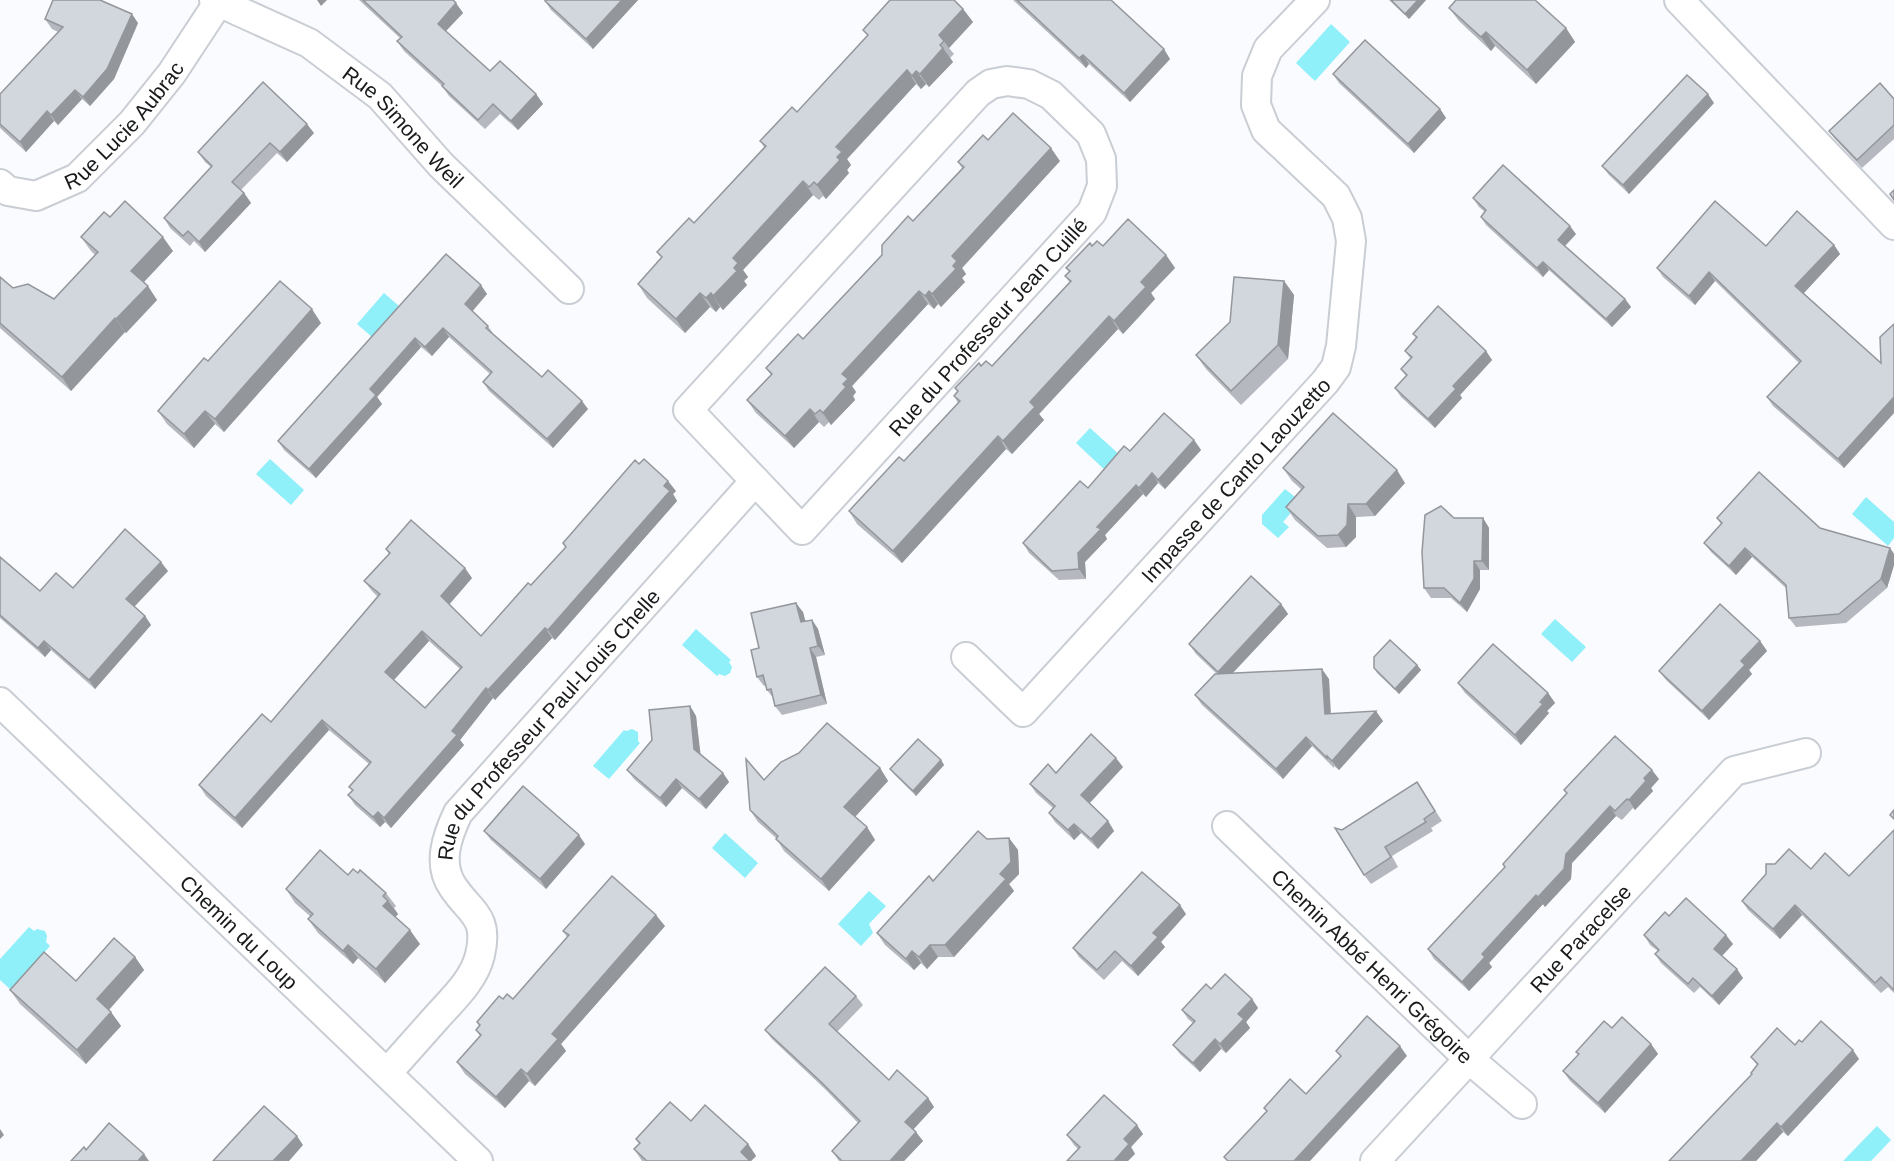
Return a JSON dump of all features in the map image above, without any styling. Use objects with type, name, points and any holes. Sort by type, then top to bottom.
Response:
[{"type":"street","name":"Impasse de Canto Laouzetto","points":[[966,657],[1023,712],[1325,382],[1336,367],[1341,346],[1351,241],[1347,218],[1336,196],[1266,130],[1256,105],[1257,76],[1268,48],[1315,0]]},
{"type":"street","points":[[1679,0],[1894,225]]},
{"type":"street","name":"Rue Lucie Aubrac","points":[[0,184],[8,191],[36,196],[78,178],[132,123],[172,73],[218,1]]},
{"type":"street","name":"Rue Simone Weil","points":[[218,1],[309,43],[380,96],[441,165],[569,289]]},
{"type":"street","name":"Rue du Professeur Jean Cuillé","points":[[1007,81],[1029,84],[1051,95],[1091,134],[1101,159],[1102,186],[1092,212],[802,530],[755,480],[688,410],[978,93],[991,84],[1007,81]]},
{"type":"street","name":"Rue du Professeur Paul-Louis Chelle","points":[[388,1072],[469,980],[480,955],[483,928],[473,909],[452,886],[445,865],[447,837],[458,813],[755,480]]},
{"type":"street","name":"Chemin du Loup","points":[[0,702],[388,1072],[478,1161]]},
{"type":"street","name":"Rue Paracelse","points":[[1375,1161],[1734,771],[1806,753]]},
{"type":"street","name":"Chemin Abbé Henri Grégoire","points":[[1227,826],[1469,1059],[1522,1104]]},
{"type":"water","points":[[1331,24],[1350,42],[1315,81],[1296,63]]},
{"type":"water","points":[[384,293],[400,307],[372,337],[357,324]]},
{"type":"water","points":[[1090,428],[1121,456],[1107,472],[1076,443]]},
{"type":"water","points":[[270,459],[304,490],[291,505],[256,474]]},
{"type":"water","points":[[1285,489],[1295,497],[1295,508],[1283,522],[1289,527],[1278,538],[1262,524],[1262,515]]},
{"type":"water","points":[[1866,497],[1894,522],[1894,538],[1888,546],[1852,514]]},
{"type":"water","points":[[1555,619],[1586,647],[1572,662],[1541,634]]},
{"type":"water","points":[[696,629],[731,660],[729,662],[732,667],[730,673],[717,676],[682,645]]},
{"type":"water","points":[[632,729],[638,732],[640,743],[609,779],[593,766],[624,730]]},
{"type":"water","points":[[725,833],[758,863],[745,878],[712,848]]},
{"type":"water","points":[[869,891],[886,906],[869,924],[873,933],[861,946],[838,924]]},
{"type":"water","points":[[29,927],[34,931],[37,929],[45,931],[46,942],[50,946],[11,990],[0,980],[0,959]]},
{"type":"water","points":[[1877,1126],[1891,1140],[1871,1161],[1843,1161]]},
{"type":"building","points":[[53,0],[100,0],[132,14],[107,69],[83,97],[75,90],[51,115],[47,111],[20,142],[0,124],[0,94],[63,27],[45,19]]},
{"type":"building","points":[[363,0],[453,0],[456,3],[438,24],[490,71],[500,61],[536,94],[511,121],[493,104],[478,120],[442,86],[444,84],[397,41],[402,37]]},
{"type":"building","points":[[545,0],[622,0],[586,39]]},
{"type":"building","points":[[890,0],[954,0],[963,9],[939,35],[944,41],[940,45],[943,48],[920,74],[916,71],[912,76],[907,70],[836,147],[842,152],[837,157],[840,160],[817,185],[814,182],[809,187],[803,181],[733,258],[738,263],[734,268],[737,271],[713,296],[711,293],[706,298],[700,293],[676,319],[638,284],[662,257],[657,252],[689,218],[694,223],[766,146],[760,141],[792,107],[797,112],[868,35],[863,30]]},
{"type":"building","points":[[1017,0],[1111,0],[1164,49],[1124,93],[1083,55],[1079,58]]},
{"type":"building","points":[[1391,0],[1418,0],[1405,14]]},
{"type":"building","points":[[1456,0],[1535,0],[1566,28],[1527,70],[1486,32],[1481,37],[1449,8]]},
{"type":"building","points":[[1365,40],[1440,109],[1408,144],[1333,74]]},
{"type":"building","points":[[1687,75],[1708,94],[1623,185],[1602,166]]},
{"type":"building","points":[[263,82],[307,124],[280,152],[270,143],[232,182],[244,193],[199,242],[188,231],[183,236],[164,218],[212,166],[198,152]]},
{"type":"building","points":[[1880,83],[1894,99],[1894,125],[1857,160],[1829,131]]},
{"type":"building","points":[[1013,113],[1051,148],[952,256],[957,261],[953,266],[956,269],[932,294],[929,291],[925,296],[919,291],[842,374],[848,379],[843,384],[846,387],[823,413],[820,410],[815,414],[810,409],[785,436],[747,400],[772,374],[766,368],[798,334],[803,339],[882,255],[882,245],[908,216],[913,221],[964,167],[958,162],[983,135],[988,140]]},
{"type":"building","points":[[1503,165],[1570,226],[1558,240],[1625,299],[1606,319],[1543,262],[1537,268],[1481,217],[1486,210],[1473,198]]},
{"type":"building","points":[[125,201],[163,237],[131,271],[148,286],[115,318],[62,377],[0,323],[0,277],[13,288],[28,284],[54,299],[98,252],[81,237],[104,212],[110,217]]},
{"type":"building","points":[[1715,201],[1766,246],[1797,211],[1834,245],[1795,286],[1881,363],[1880,337],[1894,324],[1894,397],[1838,459],[1767,397],[1801,361],[1709,272],[1689,296],[1657,268]]},
{"type":"building","points":[[1128,219],[1166,255],[1141,282],[1146,287],[1114,321],[1109,316],[1030,402],[1035,407],[1003,441],[998,436],[893,551],[849,511],[899,457],[904,461],[960,401],[954,396],[958,391],[955,388],[979,363],[981,366],[986,361],[992,366],[1071,281],[1065,276],[1070,271],[1066,268],[1090,243],[1092,246],[1097,241],[1103,246]]},
{"type":"building","points":[[446,254],[481,285],[465,304],[488,326],[486,328],[542,377],[548,370],[582,401],[547,439],[483,382],[492,372],[443,328],[425,347],[415,338],[370,389],[376,395],[309,469],[278,441]]},
{"type":"building","points":[[1234,277],[1284,281],[1278,345],[1231,391],[1196,355],[1230,322]]},
{"type":"building","points":[[280,281],[312,309],[215,419],[205,411],[184,434],[158,411],[204,358],[208,361]]},
{"type":"building","points":[[1438,306],[1486,351],[1453,386],[1456,389],[1428,419],[1395,388],[1407,375],[1401,369],[1412,357],[1405,351],[1417,337],[1413,334]]},
{"type":"building","points":[[1164,413],[1194,440],[1158,480],[1152,473],[1139,488],[1136,485],[1097,527],[1101,529],[1078,553],[1079,569],[1052,571],[1023,543],[1080,481],[1088,488],[1124,446],[1130,451]]},
{"type":"building","points":[[1333,413],[1397,470],[1366,504],[1348,504],[1347,525],[1338,535],[1318,536],[1286,507],[1304,487],[1283,468]]},
{"type":"building","points":[[644,459],[668,481],[664,486],[670,491],[548,630],[545,628],[488,690],[486,688],[452,731],[457,735],[384,818],[378,812],[373,817],[348,795],[353,790],[349,787],[371,762],[322,720],[235,818],[199,785],[262,714],[271,722],[380,594],[364,581],[390,553],[386,549],[411,520],[465,568],[441,596],[481,636],[528,583],[531,585],[566,547],[563,543],[635,460],[639,464]],"holes":[[[422,631],[462,667],[425,708],[385,672]]]},
{"type":"building","points":[[1759,472],[1820,528],[1890,548],[1881,579],[1839,614],[1789,618],[1786,585],[1745,548],[1729,566],[1704,543],[1722,523],[1717,518]]},
{"type":"building","points":[[1441,506],[1454,518],[1483,518],[1482,561],[1474,561],[1474,579],[1460,603],[1444,588],[1424,588],[1422,552],[1425,515]]},
{"type":"building","points":[[125,529],[161,562],[126,599],[145,616],[89,680],[44,641],[38,648],[0,615],[0,557],[40,591],[56,573],[73,588]]},
{"type":"building","points":[[1251,576],[1281,604],[1218,672],[1189,644]]},
{"type":"building","points":[[796,603],[801,622],[812,620],[818,646],[810,648],[821,695],[775,706],[771,689],[767,690],[763,675],[757,677],[751,650],[759,648],[751,613]]},
{"type":"building","points":[[1720,604],[1760,641],[1741,661],[1745,665],[1702,711],[1659,671]]},
{"type":"building","points":[[1390,640],[1417,665],[1395,689],[1374,668],[1374,657]]},
{"type":"building","points":[[1493,644],[1548,693],[1540,702],[1543,704],[1515,735],[1458,683]]},
{"type":"building","points":[[1322,669],[1325,714],[1376,711],[1332,761],[1306,737],[1276,769],[1195,695],[1215,674]]},
{"type":"building","points":[[690,706],[694,749],[723,773],[699,799],[676,779],[660,798],[627,770],[652,740],[649,710]]},
{"type":"building","points":[[827,723],[880,768],[844,807],[867,827],[821,879],[776,839],[778,836],[750,810],[746,759],[764,780],[781,762],[799,753]]},
{"type":"building","points":[[1091,734],[1116,758],[1081,795],[1108,821],[1091,839],[1074,824],[1068,830],[1049,813],[1055,806],[1030,784],[1048,764],[1056,773]]},
{"type":"building","points":[[1615,736],[1652,770],[1644,778],[1646,781],[1629,800],[1627,799],[1615,811],[1610,806],[1566,854],[1564,869],[1538,897],[1536,895],[1482,954],[1485,957],[1462,982],[1428,949],[1505,867],[1503,864],[1567,793],[1564,790]]},
{"type":"building","points":[[918,739],[941,760],[913,791],[890,769]]},
{"type":"building","points":[[1417,782],[1435,811],[1424,819],[1426,822],[1385,847],[1391,857],[1364,875],[1335,828],[1342,830]]},
{"type":"building","points":[[523,786],[579,835],[540,879],[484,831]]},
{"type":"building","points":[[1894,830],[1894,990],[1881,977],[1875,983],[1795,905],[1773,929],[1742,901],[1766,874],[1766,864],[1775,864],[1789,849],[1811,869],[1825,853],[1849,876]]},
{"type":"building","points":[[978,831],[987,839],[1009,838],[1011,862],[1000,874],[1006,879],[945,945],[930,945],[919,957],[912,951],[906,959],[877,933],[929,876],[933,881]]},
{"type":"building","points":[[320,850],[348,875],[353,869],[358,873],[360,870],[386,893],[383,896],[388,901],[383,906],[410,930],[376,969],[348,945],[343,951],[308,919],[313,914],[286,889]]},
{"type":"building","points":[[1142,872],[1180,905],[1153,933],[1158,937],[1131,966],[1115,951],[1097,970],[1073,948]]},
{"type":"building","points":[[612,876],[656,915],[552,1034],[558,1039],[527,1074],[521,1069],[496,1097],[457,1062],[481,1035],[476,1030],[480,1025],[477,1022],[499,996],[503,999],[507,994],[513,999],[569,935],[563,931]]},
{"type":"building","points":[[1686,898],[1726,935],[1714,949],[1737,969],[1712,996],[1693,978],[1688,984],[1655,954],[1659,950],[1644,935],[1665,912],[1669,916]]},
{"type":"building","points":[[114,938],[135,957],[97,999],[111,1012],[77,1050],[10,990],[44,952],[76,981]]},
{"type":"building","points":[[825,967],[856,996],[829,1024],[889,1080],[897,1070],[928,1098],[905,1122],[916,1132],[890,1161],[842,1161],[832,1151],[860,1121],[765,1030]]},
{"type":"building","points":[[1225,974],[1252,999],[1238,1014],[1244,1019],[1220,1044],[1215,1039],[1193,1063],[1173,1045],[1195,1021],[1182,1010],[1206,984],[1211,989]]},
{"type":"building","points":[[1367,1016],[1400,1046],[1294,1161],[1228,1161],[1224,1157],[1267,1111],[1264,1108],[1290,1079],[1306,1094],[1341,1056],[1336,1051]]},
{"type":"building","points":[[1622,1017],[1651,1044],[1598,1103],[1563,1071],[1579,1054],[1576,1052],[1604,1021],[1612,1028]]},
{"type":"building","points":[[1821,1021],[1853,1050],[1781,1127],[1777,1123],[1743,1161],[1669,1161],[1752,1074],[1758,1064],[1751,1057],[1777,1028],[1795,1045],[1799,1040],[1802,1042]]},
{"type":"building","points":[[1104,1095],[1137,1125],[1124,1139],[1129,1144],[1114,1161],[1067,1161],[1080,1147],[1067,1135]]},
{"type":"building","points":[[670,1102],[691,1121],[705,1105],[748,1144],[741,1152],[750,1161],[647,1161],[634,1149],[640,1143],[636,1139]]},
{"type":"building","points":[[264,1106],[297,1136],[273,1161],[213,1161]]},
{"type":"building","points":[[109,1123],[144,1154],[138,1161],[71,1161],[84,1147],[86,1150]]}]
